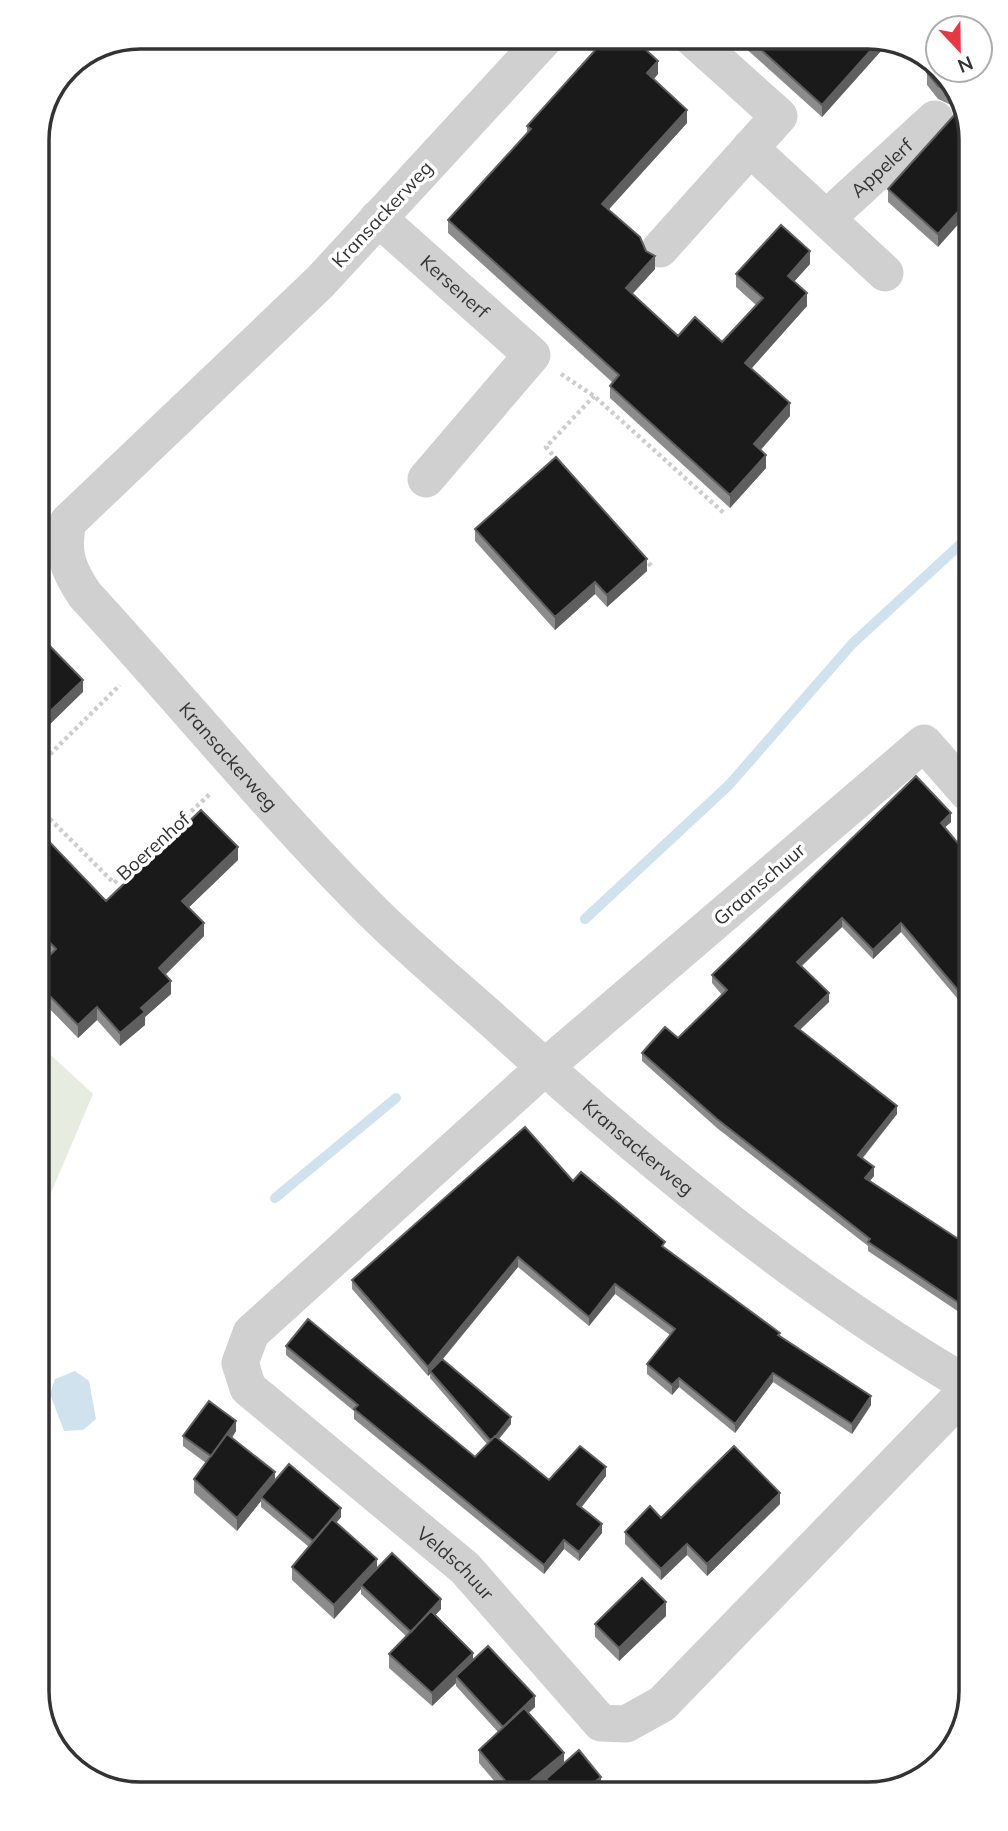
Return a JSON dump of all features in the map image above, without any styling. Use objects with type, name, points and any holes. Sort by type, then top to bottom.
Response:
[{"type":"street","name":"Kransackerweg","points":[[535,49],[320,282],[91,498],[51,545],[79,587],[237,768],[372,911],[545,1067],[716,1213],[906,1349],[959,1380]]},
{"type":"street","points":[[660,249],[779,116],[704,49]]},
{"type":"street","name":"Appelerf","points":[[828,218],[936,119]]},
{"type":"street","points":[[750,148],[885,273]]},
{"type":"street","name":"Kersenerf","points":[[378,218],[532,355]]},
{"type":"street","points":[[426,479],[532,355]]},
{"type":"street","name":"Graanschuur","points":[[545,1067],[924,743],[959,783]]},
{"type":"street","name":"Veldschuur","points":[[545,1067],[251,1333],[240,1363],[248,1388],[465,1568],[601,1723],[626,1724],[662,1704],[959,1397]]},
{"type":"path","points":[[532,355],[594,396],[725,514]]},
{"type":"path","points":[[564,467],[546,447],[594,396]]},
{"type":"path","points":[[635,548],[653,568]]},
{"type":"path","points":[[49,755],[145,660]]},
{"type":"path","name":"Boerenhof","points":[[49,818],[114,883],[237,768]]},
{"type":"shaded area","points":[[49,1053],[93,1094],[49,1198]]},
{"type":"water","points":[[75,1371],[89,1381],[96,1419],[83,1430],[64,1431],[50,1394],[55,1379]]},
{"type":"building","points":[[596,49],[645,49],[658,61],[647,73],[687,110],[602,204],[640,237],[646,251],[655,256],[626,288],[678,336],[695,317],[722,342],[763,298],[736,274],[781,225],[810,251],[788,276],[807,293],[745,363],[790,403],[754,444],[766,455],[730,495],[610,386],[619,375],[448,220],[531,129],[527,126]]},
{"type":"building","points":[[760,49],[872,49],[822,105]]},
{"type":"building","points":[[955,115],[959,140],[959,211],[938,234],[888,189]]},
{"type":"building","points":[[556,457],[647,559],[607,595],[595,582],[555,617],[475,529]]},
{"type":"building","points":[[49,645],[83,680],[49,712]]},
{"type":"building","points":[[916,776],[951,813],[941,823],[959,844],[959,991],[901,923],[873,950],[842,918],[797,962],[829,993],[795,1026],[897,1106],[858,1155],[874,1167],[865,1178],[959,1239],[959,1303],[868,1242],[870,1239],[717,1119],[642,1053],[665,1027],[678,1038],[727,990],[712,975]]},
{"type":"building","points":[[201,810],[238,847],[182,901],[204,923],[159,968],[171,981],[141,1008],[145,1012],[120,1033],[97,1007],[78,1025],[49,995],[49,956],[56,949],[49,942],[49,841],[106,901]]},
{"type":"building","points":[[525,1127],[573,1181],[581,1172],[665,1242],[662,1246],[780,1333],[778,1335],[871,1396],[852,1424],[773,1373],[735,1424],[679,1378],[672,1385],[647,1364],[675,1329],[615,1284],[589,1317],[518,1257],[428,1367],[352,1280]]},
{"type":"building","points":[[308,1319],[475,1457],[495,1436],[549,1480],[580,1446],[606,1467],[577,1504],[602,1524],[579,1552],[564,1540],[544,1565],[354,1409],[358,1405],[286,1346]]},
{"type":"building","points":[[442,1359],[511,1417],[490,1440],[430,1371]]},
{"type":"building","points":[[209,1401],[236,1421],[211,1456],[183,1436]]},
{"type":"building","points":[[227,1434],[275,1472],[237,1518],[194,1479]]},
{"type":"building","points":[[734,1446],[780,1493],[707,1564],[687,1544],[661,1569],[625,1532],[650,1506],[661,1518]]},
{"type":"building","points":[[289,1464],[341,1508],[313,1541],[261,1497]]},
{"type":"building","points":[[332,1519],[377,1559],[334,1605],[292,1567]]},
{"type":"building","points":[[392,1553],[441,1599],[411,1632],[361,1585]]},
{"type":"building","points":[[642,1578],[666,1602],[619,1648],[595,1624]]},
{"type":"building","points":[[431,1611],[473,1653],[432,1693],[389,1654]]},
{"type":"building","points":[[488,1646],[535,1696],[503,1727],[456,1676]]},
{"type":"building","points":[[524,1708],[564,1753],[529,1782],[506,1782],[479,1750]]},
{"type":"building","points":[[579,1750],[601,1777],[595,1782],[548,1782],[546,1779]]},
{"type":"waterway","points":[[585,919],[729,785],[852,644],[959,546]]},
{"type":"waterway","points":[[275,1198],[396,1098]]}]
